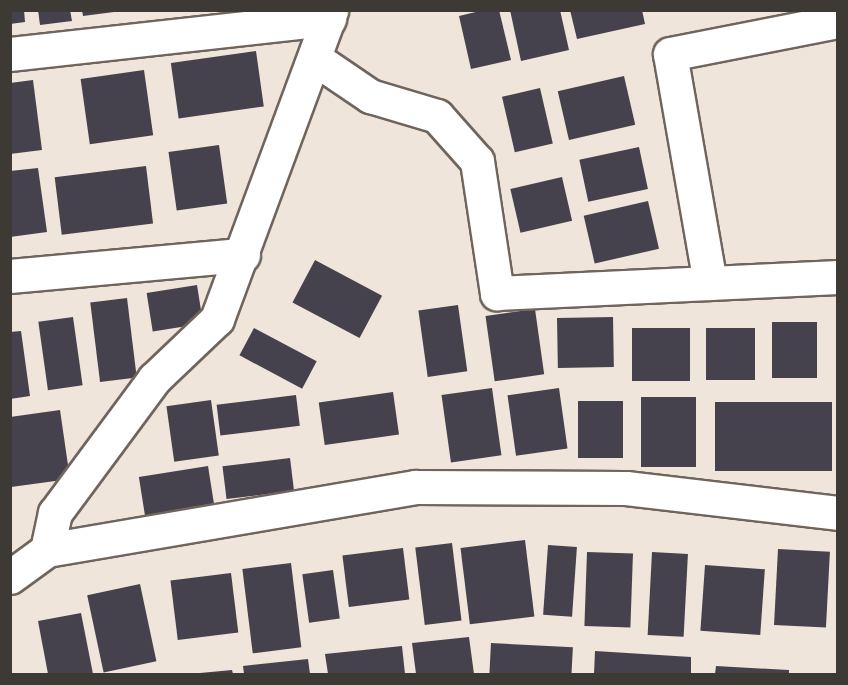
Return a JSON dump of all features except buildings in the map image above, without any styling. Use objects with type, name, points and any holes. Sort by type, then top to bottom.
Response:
[{"type":"street","points":[[10,54],[330,15],[243,255],[217,319],[154,379],[55,513],[47,550]]},
{"type":"street","points":[[710,283],[670,54],[837,21]]},
{"type":"street","points":[[314,58],[370,96],[437,116],[477,161],[497,293],[837,277]]},
{"type":"street","points":[[10,276],[243,255]]},
{"type":"street","points":[[10,577],[47,550],[415,487],[627,488],[837,513]]}]
